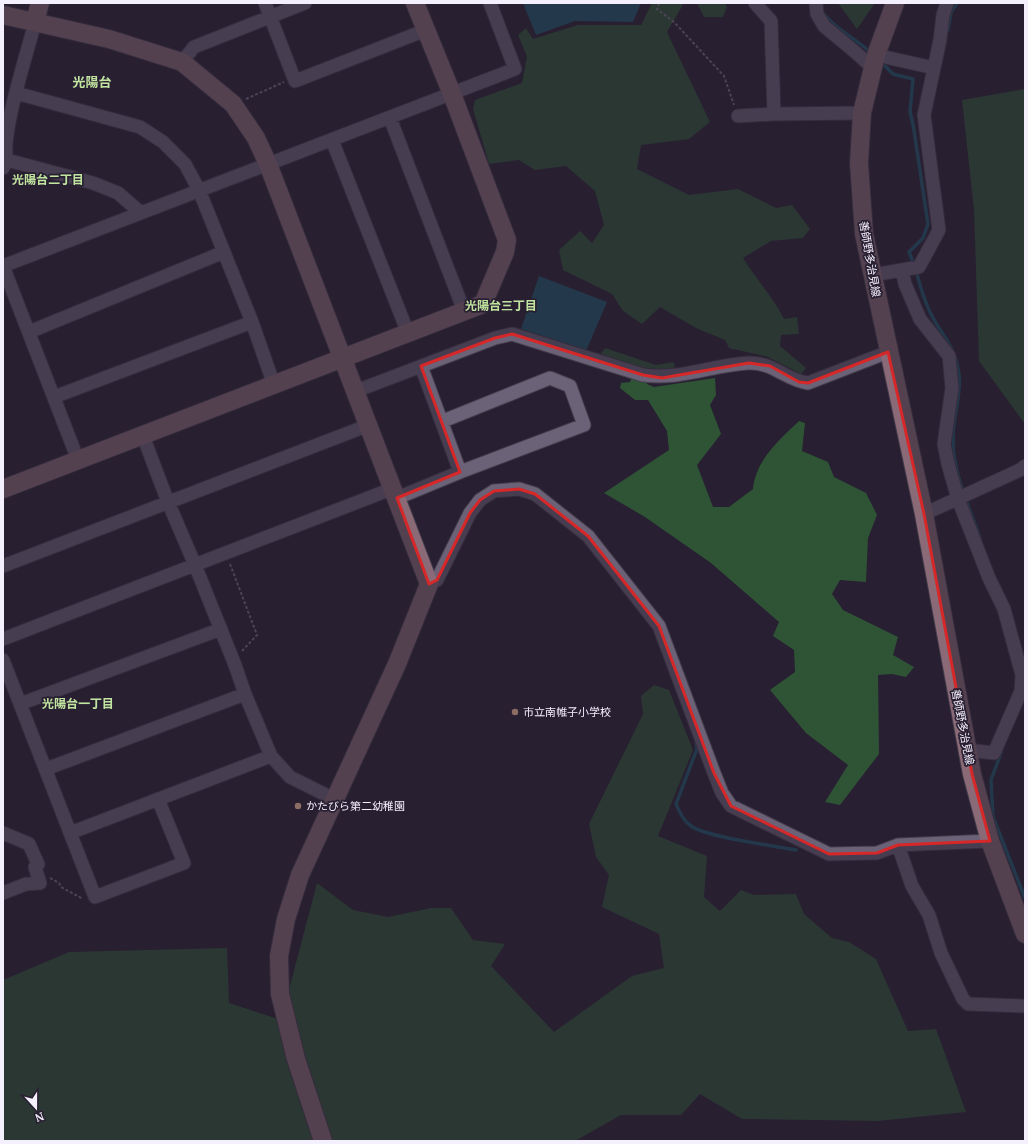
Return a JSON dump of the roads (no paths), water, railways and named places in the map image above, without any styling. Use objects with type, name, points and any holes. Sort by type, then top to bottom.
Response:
[{"type":"street","points":[[40,3],[16,93],[6,138],[5,164],[93,183],[118,193],[141,213]]},
{"type":"street","points":[[265,3],[295,81],[426,30]]},
{"type":"street","points":[[182,62],[194,47],[305,3]]},
{"type":"street","points":[[3,488],[344,359],[483,304],[505,252],[507,240],[452,94],[415,3]]},
{"type":"street","points":[[78,460],[3,266],[515,69],[490,3]]},
{"type":"street","points":[[754,3],[771,21],[774,114]]},
{"type":"street","points":[[816,3],[817,14],[824,26],[849,46],[878,60],[912,62],[934,68]]},
{"type":"street","name":"善師野多治見線","points":[[895,3],[888,18],[878,60],[862,112],[859,163],[864,234],[888,352],[924,514],[967,750],[990,841],[1021,910],[1025,934]]},
{"type":"street","points":[[947,3],[943,15],[937,54],[924,115],[939,230],[909,268],[905,284],[920,319],[943,348],[951,363],[952,388],[944,444],[958,499],[1007,619],[1022,675],[1023,691],[994,753],[967,750]]},
{"type":"street","points":[[3,15],[109,39],[182,62],[233,104],[256,138],[268,164],[396,493],[429,584],[397,664],[336,800],[300,875],[286,919],[280,956],[280,994],[296,1059],[323,1141]]},
{"type":"street","points":[[16,93],[140,127],[163,142],[185,164],[199,190],[224,252],[252,322],[274,385]]},
{"type":"street","points":[[738,116],[862,112]]},
{"type":"street","points":[[390,118],[464,311]]},
{"type":"street","points":[[332,140],[408,333]]},
{"type":"street","points":[[29,332],[224,252]]},
{"type":"street","points":[[873,276],[909,268]]},
{"type":"street","points":[[54,397],[252,322]]},
{"type":"street","points":[[356,391],[494,338],[512,334],[643,376],[662,378],[749,363],[770,366],[796,380],[808,383],[888,352]]},
{"type":"street","points":[[421,366],[443,421],[460,472]]},
{"type":"street","points":[[3,639],[195,565],[396,493],[460,472],[584,425],[570,386],[550,378],[443,421]]},
{"type":"street","points":[[3,566],[369,425]]},
{"type":"street","points":[[143,436],[168,502],[221,629],[245,694],[271,756],[290,777],[336,800]]},
{"type":"street","points":[[924,514],[1025,466]]},
{"type":"street","points":[[429,584],[438,580],[470,513],[480,500],[494,491],[519,489],[535,494],[588,536],[659,626],[701,742],[722,793],[731,806],[829,854],[877,853],[898,846],[990,841]]},
{"type":"street","points":[[20,704],[221,629]]},
{"type":"street","points":[[3,660],[95,898],[184,863],[158,799]]},
{"type":"street","points":[[46,768],[245,694]]},
{"type":"street","points":[[70,833],[271,756]]},
{"type":"street","points":[[3,833],[29,844],[38,864],[35,867],[40,883],[26,884],[3,893]]},
{"type":"street","points":[[898,846],[912,886],[929,915],[941,953],[964,999],[968,1004],[1025,1006]]},
{"type":"water","points":[[523,3],[641,3],[633,22],[575,21],[536,35]]},
{"type":"water","points":[[539,276],[607,302],[584,356],[521,329]]},
{"type":"waterway","points":[[948,30],[951,12],[957,3]]},
{"type":"waterway","points":[[824,14],[840,30],[871,53]]},
{"type":"waterway","points":[[880,61],[893,74],[913,79],[910,112],[928,224],[923,238],[909,252],[914,265]]},
{"type":"waterway","points":[[916,271],[922,293],[935,321],[954,353],[958,368],[959,387],[953,432],[954,453],[959,478],[980,538]]},
{"type":"waterway","points":[[698,742],[696,742],[697,749],[676,804],[686,821],[691,826],[711,834],[741,841],[796,850]]},
{"type":"waterway","points":[[1001,753],[991,780],[993,817],[1025,898]]},
{"type":"place","name":"市立南帷子小学校","points":[[515,712]]},
{"type":"place","name":"かたびら第二幼稚園","points":[[298,806]]},
{"type":"district","name":"光陽台","points":[[92,82]]},
{"type":"district","name":"光陽台二丁目","points":[[48,179]]},
{"type":"district","name":"光陽台三丁目","points":[[501,305]]},
{"type":"district","name":"光陽台一丁目","points":[[78,703]]}]
